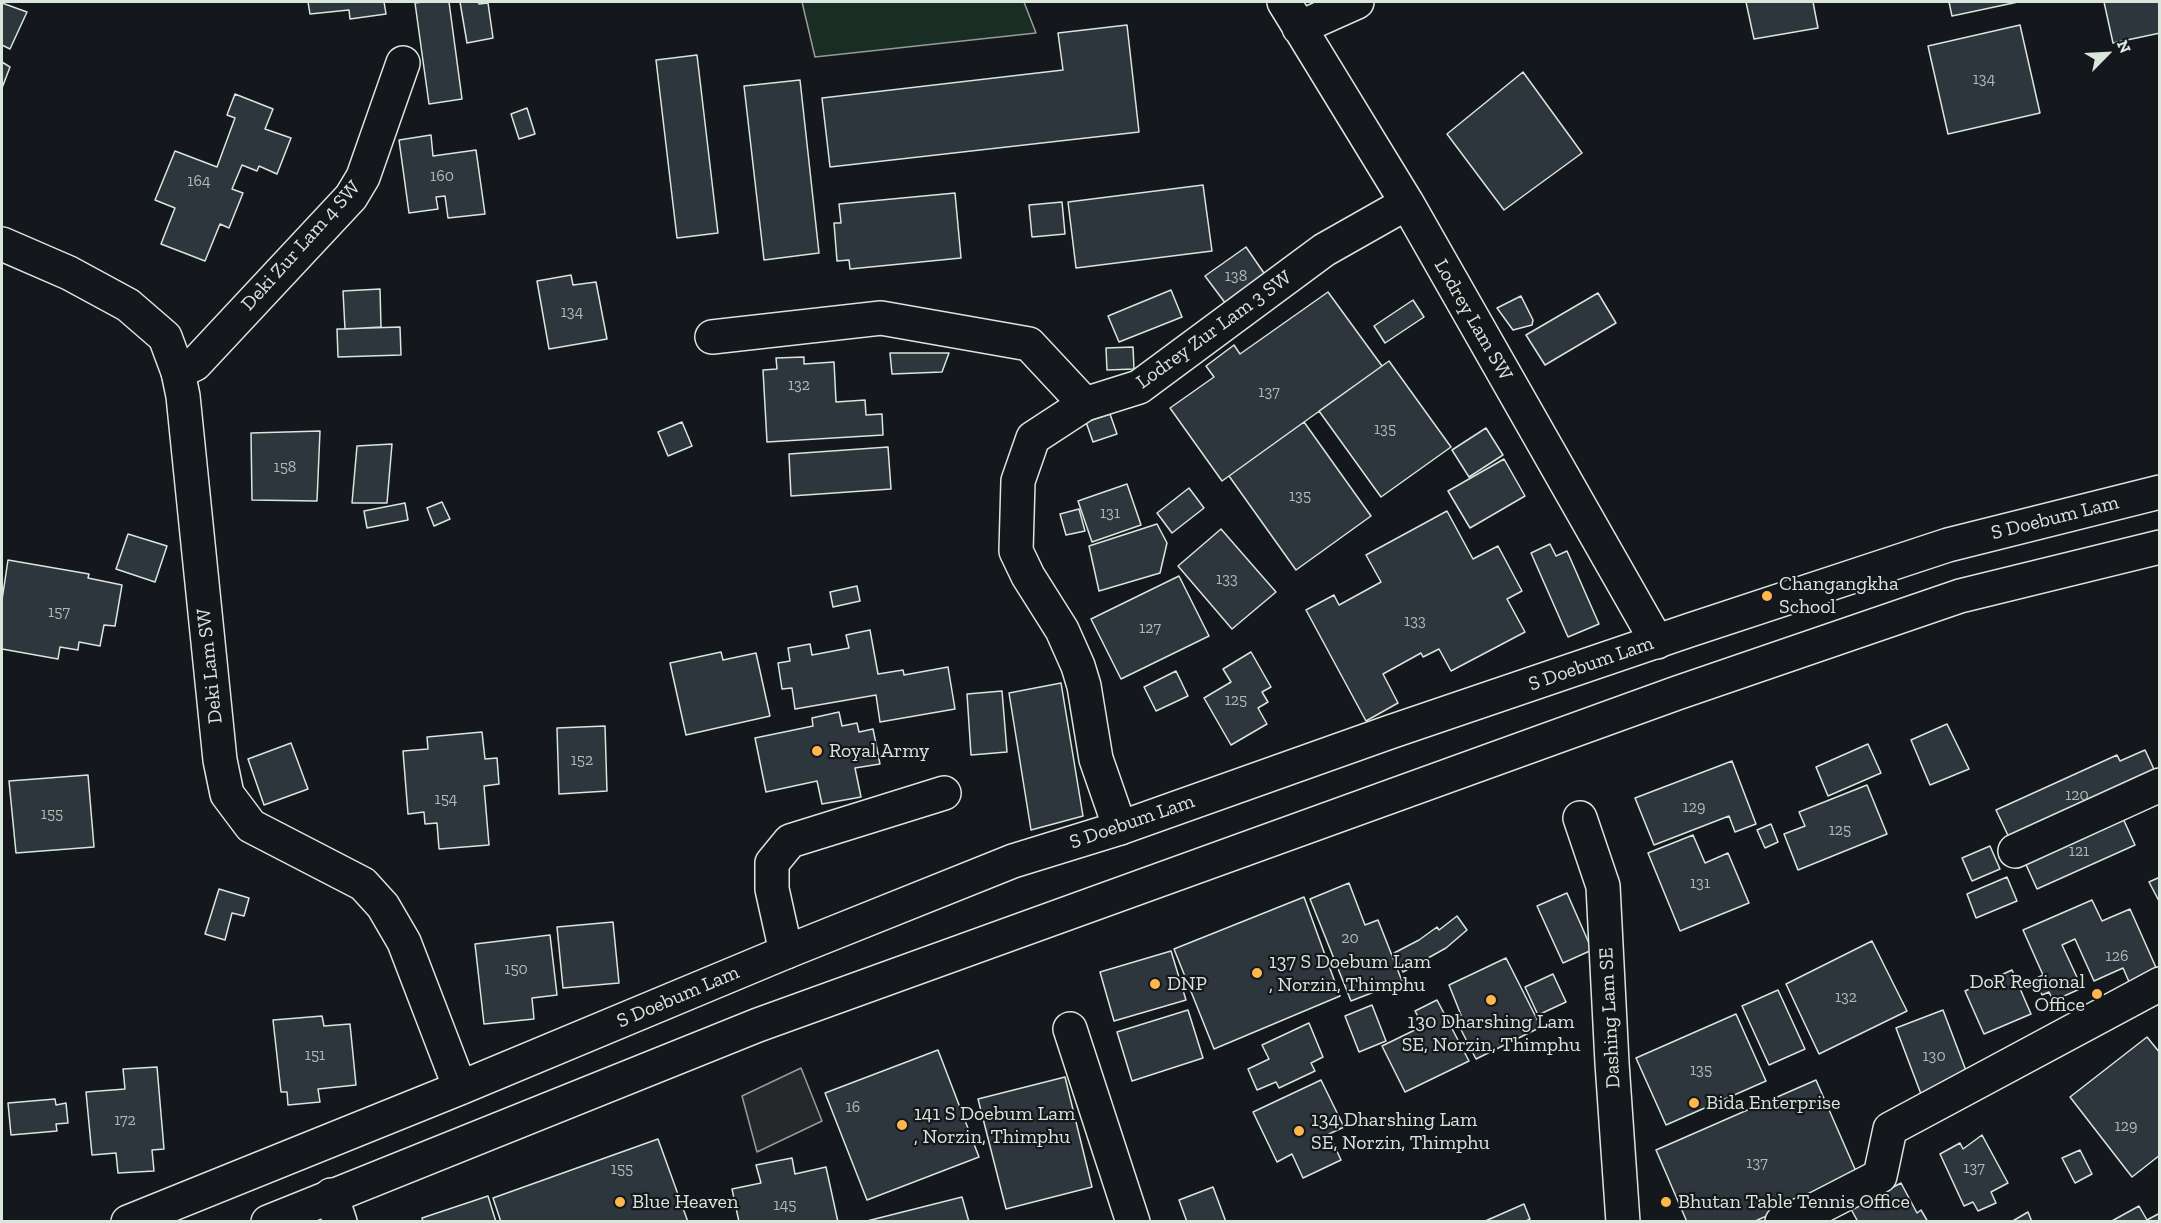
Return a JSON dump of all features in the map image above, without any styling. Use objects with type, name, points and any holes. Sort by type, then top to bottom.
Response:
[{"type":"main road","points":[[1292,15],[1357,2]]},
{"type":"main road","name":"Lodrey Lam SW","points":[[1292,15],[1407,203],[1656,642]]},
{"type":"main road","name":"Deki Zur Lam 4 SW","points":[[178,372],[195,364],[351,197],[363,177],[403,63]]},
{"type":"main road","name":"Lodrey Zur Lam 3 SW","points":[[1120,828],[1096,759],[1084,686],[1078,666],[1062,630],[1028,576],[1016,551],[1018,481],[1033,438],[1085,404],[1139,387],[1324,250],[1407,203]]},
{"type":"main road","name":"Deki Lam SW","points":[[2,244],[69,273],[128,305],[165,337],[178,372],[183,396],[220,760],[227,794],[251,826],[363,884],[383,906],[404,942],[460,1089]]},
{"type":"main road","points":[[712,337],[881,318],[1029,344],[1085,404]]},
{"type":"main road","name":"S Doebum Lam","points":[[129,1221],[460,1089],[786,952],[1013,861],[1120,828],[1336,750],[1948,545],[2160,492]]},
{"type":"main road","points":[[268,1221],[335,1208],[758,1025],[1677,693],[1960,596],[2160,547]]},
{"type":"main road","points":[[2014,851],[2160,785]]},
{"type":"main road","points":[[786,952],[772,889],[772,863],[790,841],[944,793]]},
{"type":"main road","name":"Dashing Lam SE","points":[[1580,818],[1603,886],[1623,1221]]},
{"type":"main road","points":[[1782,1221],[1818,1208],[1880,1176],[1890,1129],[2160,984]]},
{"type":"main road","points":[[1070,1029],[1133,1221]]},
{"type":"green space","points":[[802,2],[1024,2],[1036,33],[815,57]]},
{"type":"shaded area","points":[[801,1068],[822,1121],[757,1152],[742,1096]]},
{"type":"building","points":[[308,2],[384,2],[386,14],[350,19],[349,10],[310,14]]},
{"type":"building","points":[[449,2],[462,99],[429,104],[415,3]]},
{"type":"building","points":[[460,2],[488,3],[493,38],[467,43]]},
{"type":"building","points":[[1746,2],[1813,2],[1818,28],[1754,39]]},
{"type":"building","points":[[1949,2],[2018,2],[1952,16]]},
{"type":"building","points":[[2104,2],[2160,2],[2160,33],[2113,43]]},
{"type":"building","points":[[2,3],[27,12],[10,49],[2,45]]},
{"type":"building","points":[[1127,25],[1139,132],[830,167],[822,98],[1063,70],[1058,33]]},
{"type":"building","points":[[2020,25],[2040,113],[1948,134],[1928,46]]},
{"type":"building","points":[[697,55],[718,233],[677,238],[656,60]]},
{"type":"building","points":[[2,62],[10,67],[2,88]]},
{"type":"building","points":[[1523,72],[1582,153],[1504,210],[1447,134]]},
{"type":"building","points":[[800,80],[819,253],[764,260],[744,86]]},
{"type":"building","points":[[235,94],[273,109],[265,129],[291,138],[277,174],[259,166],[257,171],[242,165],[232,189],[243,193],[229,228],[220,224],[205,261],[161,244],[175,208],[155,200],[175,151],[217,167],[235,118],[227,115]]},
{"type":"building","points":[[527,108],[535,134],[519,139],[511,114]]},
{"type":"building","points":[[431,135],[433,156],[476,150],[485,214],[448,218],[445,196],[436,197],[438,209],[409,213],[399,140]]},
{"type":"building","points":[[1203,185],[1212,251],[1076,268],[1068,202]]},
{"type":"building","points":[[955,193],[961,258],[850,269],[849,260],[837,261],[834,223],[841,223],[839,204]]},
{"type":"building","points":[[1062,202],[1065,234],[1032,237],[1029,205]]},
{"type":"building","points":[[1246,247],[1266,276],[1226,304],[1205,276]]},
{"type":"building","points":[[571,275],[573,285],[596,282],[607,339],[549,349],[537,281]]},
{"type":"building","points":[[380,289],[381,327],[345,329],[343,291]]},
{"type":"building","points":[[1171,290],[1182,317],[1119,342],[1108,316]]},
{"type":"building","points":[[1328,292],[1382,366],[1222,481],[1170,408],[1214,377],[1206,366],[1234,345],[1240,354]]},
{"type":"building","points":[[1598,293],[1616,323],[1545,365],[1526,335]]},
{"type":"building","points":[[1521,296],[1533,320],[1532,325],[1513,330],[1497,308]]},
{"type":"building","points":[[1413,300],[1424,317],[1385,343],[1374,326]]},
{"type":"building","points":[[400,327],[401,355],[338,357],[337,329]]},
{"type":"building","points":[[1133,347],[1134,369],[1107,370],[1106,348]]},
{"type":"building","points":[[890,353],[949,353],[942,372],[892,374]]},
{"type":"building","points":[[804,357],[804,364],[834,362],[836,402],[865,400],[866,415],[882,414],[883,435],[767,442],[763,370],[777,369],[776,358]]},
{"type":"building","points":[[1389,361],[1451,447],[1381,497],[1319,411]]},
{"type":"building","points":[[1110,414],[1117,434],[1093,442],[1086,422]]},
{"type":"building","points":[[682,422],[692,446],[668,456],[658,432]]},
{"type":"building","points":[[1304,422],[1371,516],[1296,570],[1229,476]]},
{"type":"building","points":[[1486,428],[1503,455],[1469,477],[1452,450]]},
{"type":"building","points":[[320,431],[317,501],[252,500],[251,433]]},
{"type":"building","points":[[392,444],[387,503],[352,503],[357,446]]},
{"type":"building","points":[[888,447],[891,489],[791,496],[789,454]]},
{"type":"building","points":[[1504,459],[1525,496],[1470,528],[1448,491]]},
{"type":"building","points":[[1127,484],[1141,525],[1092,542],[1078,501]]},
{"type":"building","points":[[1189,488],[1204,508],[1172,533],[1157,513]]},
{"type":"building","points":[[442,502],[450,519],[434,526],[427,508]]},
{"type":"building","points":[[405,503],[408,520],[367,528],[364,511]]},
{"type":"building","points":[[1079,509],[1085,531],[1066,535],[1060,514]]},
{"type":"building","points":[[1447,511],[1473,559],[1498,546],[1522,591],[1507,599],[1525,632],[1451,671],[1439,649],[1423,657],[1421,653],[1383,674],[1398,703],[1366,721],[1306,610],[1334,595],[1339,605],[1381,582],[1366,555]]},
{"type":"building","points":[[1157,524],[1167,543],[1160,573],[1099,591],[1089,546]]},
{"type":"building","points":[[1221,529],[1276,592],[1232,629],[1178,566]]},
{"type":"building","points":[[128,534],[167,546],[155,582],[116,569]]},
{"type":"building","points":[[1550,544],[1556,556],[1567,551],[1599,624],[1568,637],[1531,553]]},
{"type":"building","points":[[8,560],[89,574],[88,578],[122,585],[115,626],[104,625],[100,646],[79,642],[78,650],[60,647],[58,659],[2,649],[2,600]]},
{"type":"building","points":[[1179,576],[1209,636],[1121,679],[1091,619]]},
{"type":"building","points":[[857,586],[860,601],[833,607],[830,592]]},
{"type":"building","points":[[870,630],[878,674],[903,670],[904,675],[948,667],[955,709],[880,722],[876,695],[795,709],[792,688],[782,689],[778,663],[790,661],[788,648],[810,644],[812,655],[849,648],[846,635]]},
{"type":"building","points":[[721,652],[723,660],[756,653],[770,716],[686,735],[670,663]]},
{"type":"building","points":[[1251,652],[1271,687],[1262,692],[1268,702],[1258,708],[1267,724],[1231,745],[1204,698],[1231,682],[1223,669]]},
{"type":"building","points":[[1176,671],[1188,696],[1156,711],[1144,687]]},
{"type":"building","points":[[1061,683],[1083,816],[1031,830],[1009,693]]},
{"type":"building","points":[[1002,691],[1007,752],[971,755],[967,694]]},
{"type":"building","name":"Royal Army","points":[[839,712],[842,726],[857,723],[859,732],[873,729],[880,764],[855,768],[861,797],[822,804],[817,781],[766,792],[755,738],[813,726],[812,718]]},
{"type":"building","points":[[1947,724],[1969,769],[1930,785],[1911,740]]},
{"type":"building","points":[[605,726],[607,791],[559,794],[557,728]]},
{"type":"building","points":[[482,732],[485,759],[497,758],[499,784],[484,786],[489,845],[439,849],[437,823],[425,824],[424,812],[408,814],[403,751],[428,749],[427,737]]},
{"type":"building","points":[[291,743],[308,789],[264,805],[248,759]]},
{"type":"building","points":[[1868,744],[1881,773],[1828,796],[1816,767]]},
{"type":"building","points":[[2145,750],[2159,780],[2013,846],[1996,810],[2117,755],[2120,761]]},
{"type":"building","points":[[1732,761],[1756,824],[1735,832],[1729,816],[1654,845],[1635,798]]},
{"type":"building","points":[[88,775],[94,847],[16,853],[9,781]]},
{"type":"building","points":[[1867,785],[1887,834],[1798,870],[1784,834],[1805,826],[1799,812]]},
{"type":"building","points":[[2121,814],[2135,845],[2037,889],[2023,858]]},
{"type":"building","points":[[1771,824],[1778,842],[1765,848],[1757,830]]},
{"type":"building","points":[[1693,835],[1705,863],[1728,853],[1749,903],[1680,931],[1648,853]]},
{"type":"building","points":[[1990,846],[2000,869],[1972,881],[1962,858]]},
{"type":"building","points":[[2007,877],[2017,901],[1976,918],[1967,894]]},
{"type":"building","points":[[2160,877],[2160,903],[2149,882]]},
{"type":"building","points":[[1349,883],[1365,925],[1378,920],[1402,981],[1351,1001],[1310,899]]},
{"type":"building","points":[[219,889],[249,898],[244,916],[232,913],[225,940],[205,934]]},
{"type":"building","points":[[1567,893],[1592,950],[1563,963],[1537,906]]},
{"type":"building","name":"137 S Doebum Lam , Norzin, Thimphu","points":[[1304,897],[1340,996],[1214,1049],[1174,949]]},
{"type":"building","points":[[2092,900],[2102,921],[2130,909],[2158,972],[2130,984],[2123,968],[2094,981],[2075,939],[2062,945],[2082,988],[2053,1001],[2049,992],[2042,995],[2035,979],[2043,975],[2023,930]]},
{"type":"building","points":[[1457,916],[1467,930],[1446,948],[1403,972],[1394,953],[1419,940],[1437,927],[1439,930]]},
{"type":"building","points":[[613,922],[619,983],[563,988],[557,927]]},
{"type":"building","points":[[550,935],[557,995],[532,998],[534,1019],[484,1024],[475,944]]},
{"type":"building","points":[[1872,941],[1907,1011],[1819,1054],[1786,984]]},
{"type":"building","points":[[1171,951],[1186,1000],[1114,1021],[1100,972]]},
{"type":"building","name":"130 Dharshing Lam SE, Norzin, Thimphu","points":[[1506,958],[1541,1027],[1476,1059],[1455,1018],[1461,1015],[1449,985]]},
{"type":"building","points":[[2012,970],[2031,1014],[1984,1034],[1965,991]]},
{"type":"building","points":[[1553,974],[1566,1002],[1538,1015],[1525,987]]},
{"type":"building","points":[[1778,990],[1805,1049],[1769,1065],[1742,1006]]},
{"type":"building","points":[[1437,1000],[1469,1061],[1405,1092],[1382,1046],[1423,1026],[1415,1011]]},
{"type":"building","points":[[1372,1005],[1386,1041],[1359,1052],[1345,1016]]},
{"type":"building","points":[[1188,1010],[1203,1058],[1132,1081],[1117,1032]]},
{"type":"building","points":[[1943,1010],[1971,1084],[1924,1102],[1896,1028]]},
{"type":"building","points":[[1736,1014],[1766,1081],[1666,1125],[1636,1058]]},
{"type":"building","points":[[322,1016],[324,1026],[350,1024],[356,1085],[318,1089],[320,1102],[288,1105],[287,1092],[281,1092],[273,1020]]},
{"type":"building","points":[[1309,1023],[1323,1057],[1311,1063],[1315,1071],[1279,1088],[1276,1082],[1257,1090],[1248,1069],[1269,1059],[1262,1045]]},
{"type":"building","points":[[2147,1037],[2160,1053],[2160,1155],[2132,1177],[2070,1097]]},
{"type":"building","name":"141 S Doebum Lam , Norzin, Thimphu","points":[[938,1050],[979,1157],[867,1200],[825,1093]]},
{"type":"building","points":[[157,1067],[164,1149],[152,1150],[154,1171],[118,1173],[116,1153],[92,1155],[86,1092],[125,1089],[123,1069]]},
{"type":"building","points":[[1065,1077],[1092,1187],[1006,1209],[978,1099]]},
{"type":"building","name":"134 Dharshing Lam SE, Norzin, Thimphu","points":[[1321,1080],[1344,1127],[1329,1134],[1341,1160],[1303,1178],[1292,1154],[1277,1162],[1253,1112]]},
{"type":"building","points":[[1816,1080],[1858,1176],[1753,1222],[1687,1222],[1656,1150]]},
{"type":"building","points":[[55,1099],[56,1105],[66,1103],[68,1123],[56,1124],[57,1131],[11,1135],[8,1103]]},
{"type":"building","points":[[1982,1135],[2008,1183],[1991,1192],[1996,1203],[1978,1211],[1973,1202],[1964,1206],[1940,1154],[1960,1143],[1963,1149]]},
{"type":"building","points":[[658,1139],[688,1222],[501,1222],[493,1198]]},
{"type":"building","points":[[2080,1150],[2092,1174],[2075,1183],[2062,1158]]},
{"type":"building","points":[[792,1158],[795,1174],[826,1167],[838,1222],[739,1222],[732,1189],[761,1183],[756,1165]]},
{"type":"building","points":[[1901,1183],[1917,1213],[1921,1210],[1928,1222],[1858,1222],[1851,1209]]},
{"type":"building","points":[[1213,1187],[1226,1222],[1187,1222],[1179,1200]]},
{"type":"building","points":[[488,1196],[496,1222],[423,1222],[422,1218]]},
{"type":"building","points":[[962,1197],[969,1222],[863,1222]]},
{"type":"building","points":[[1524,1204],[1530,1219],[1524,1222],[1483,1222]]},
{"type":"building","points":[[2139,1206],[2147,1220],[2160,1213],[2160,1222],[2110,1222]]},
{"type":"building","points":[[2028,1212],[2032,1222],[2011,1222]]},
{"type":"place","name":"Changangkha School","points":[[1767,596]]},
{"type":"place","name":"Royal Army","points":[[817,751]]},
{"type":"place","name":"137 S Doebum Lam , Norzin, Thimphu","points":[[1257,973]]},
{"type":"place","name":"DNP","points":[[1155,984]]},
{"type":"place","name":"DoR Regional Office","points":[[2097,994]]},
{"type":"place","name":"130 Dharshing Lam SE, Norzin, Thimphu","points":[[1491,1000]]},
{"type":"place","name":"Bida Enterprise","points":[[1694,1103]]},
{"type":"place","name":"141 S Doebum Lam , Norzin, Thimphu","points":[[902,1125]]},
{"type":"place","name":"134 Dharshing Lam SE, Norzin, Thimphu","points":[[1299,1131]]},
{"type":"place","name":"Blue Heaven","points":[[620,1202]]},
{"type":"place","name":"Bhutan Table Tennis Office","points":[[1666,1202]]}]
